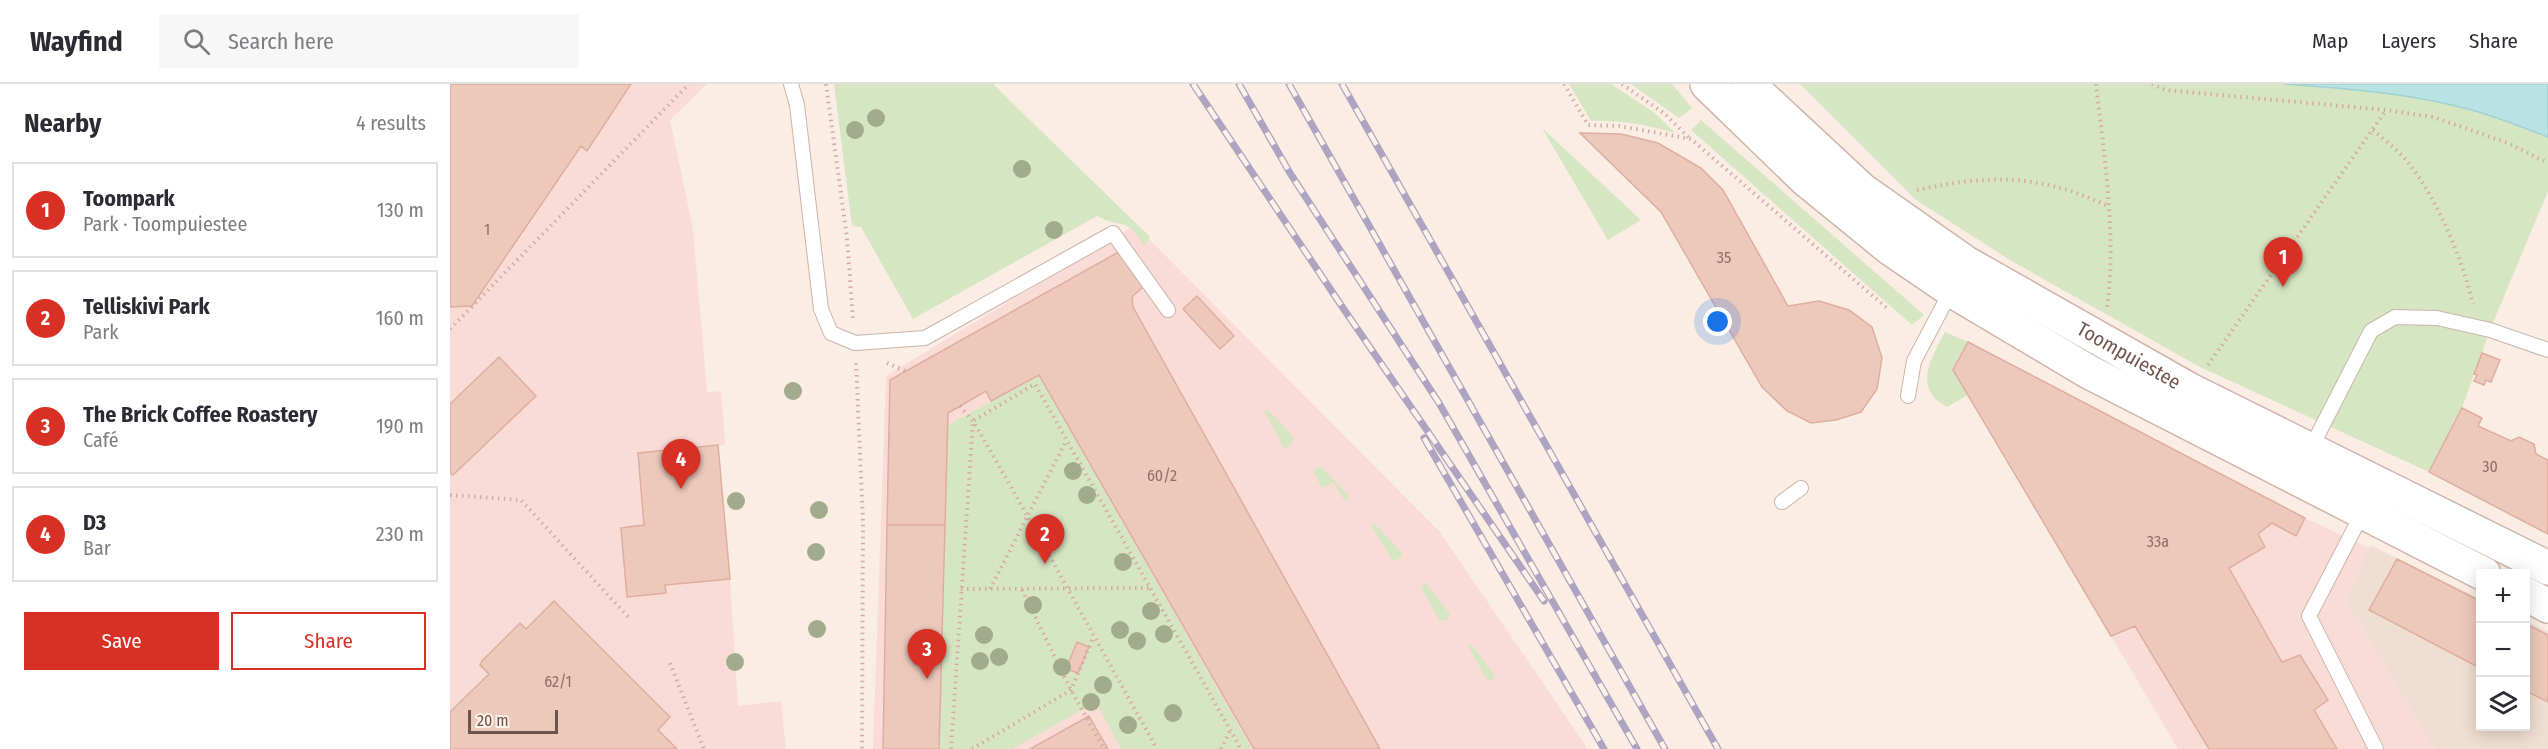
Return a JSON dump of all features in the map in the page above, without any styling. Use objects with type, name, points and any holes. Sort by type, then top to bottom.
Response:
[{"type":"main road","name":"Toompuiestee","points":[[1707,84],[1805,179],[1892,249],[1959,277],[2311,448],[2369,496],[2478,569]]},
{"type":"main road","name":"Toompuiestee","points":[[1748,84],[1959,277],[2089,372],[2369,496],[2548,568]]},
{"type":"main road","points":[[2530,596],[2548,606]]},
{"type":"lane","points":[[791,84],[797,105],[820,309],[831,333],[855,343],[925,338],[1113,232],[1168,310]]},
{"type":"lane","points":[[1908,396],[1914,361],[1959,277]]},
{"type":"lane","points":[[2311,448],[2371,331],[2395,317],[2437,318],[2480,328],[2548,350]]},
{"type":"lane","points":[[1782,502],[1801,488]]},
{"type":"lane","points":[[2369,496],[2309,616],[2376,749]]},
{"type":"path","points":[[450,329],[689,84]]},
{"type":"path","points":[[826,84],[847,238],[855,343],[863,522],[862,749]]},
{"type":"path","points":[[1564,84],[1588,125],[1619,126],[1691,139]]},
{"type":"path","points":[[1622,84],[1665,114],[1888,309]]},
{"type":"path","points":[[2096,84],[2109,206],[2110,291],[2106,314]]},
{"type":"path","points":[[2152,84],[2165,90],[2386,110],[2433,117],[2508,143],[2548,163]]},
{"type":"path","points":[[2208,365],[2386,110]]},
{"type":"path","points":[[2373,130],[2406,159],[2433,197],[2469,285],[2480,328]]},
{"type":"path","points":[[1911,191],[1966,180],[2022,180],[2057,187],[2109,206]]},
{"type":"path","points":[[974,421],[1035,384],[1241,749]]},
{"type":"path","points":[[960,406],[974,421],[1156,749]]},
{"type":"path","points":[[951,749],[974,421]]},
{"type":"path","points":[[990,589],[1067,441]]},
{"type":"path","points":[[450,495],[521,500],[629,618]]},
{"type":"path","points":[[961,589],[1150,588]]},
{"type":"path","points":[[1022,589],[1071,690],[1104,749]]},
{"type":"path","points":[[972,749],[1071,690],[1094,636]]},
{"type":"path","points":[[670,663],[704,749]]},
{"type":"path","points":[[1221,749],[1230,730]]},
{"type":"shaded area","points":[[450,84],[707,84],[670,120],[693,229],[707,392],[721,391],[725,444],[718,446],[738,706],[781,701],[786,749],[450,749]]},
{"type":"shaded area","points":[[1135,225],[1439,531],[1588,749],[873,749],[886,376]]},
{"type":"shaded area","points":[[1968,342],[2305,518],[2369,548],[2345,600],[2434,749],[2178,749],[1953,370]]},
{"type":"shaded area","points":[[2370,545],[2476,597],[2476,731],[2530,731],[2530,623],[2548,632],[2548,749],[2434,749],[2345,600]]},
{"type":"green space","points":[[834,84],[993,84],[1150,237],[1144,247],[1139,237],[1129,227],[1097,216],[913,319],[861,227],[852,226]]},
{"type":"green space","points":[[1569,84],[1611,84],[1655,113],[1675,133],[1613,121],[1591,121]]},
{"type":"green space","points":[[1631,84],[1672,84],[1692,108],[1679,118]]},
{"type":"green space","points":[[1800,84],[2548,84],[2548,191],[2490,330],[2462,408],[2429,472],[2200,367],[2010,260],[1916,200]]},
{"type":"green space","points":[[1701,120],[1924,315],[1912,325],[1691,130]]},
{"type":"green space","points":[[1542,128],[1641,220],[1608,240]]},
{"type":"green space","points":[[1945,332],[1968,342],[1953,370],[1968,395],[1947,407],[1936,399],[1927,382],[1930,363]]},
{"type":"green space","points":[[1039,375],[1252,749],[1121,749],[1096,702],[1012,749],[939,749],[948,425]]},
{"type":"green space","points":[[1264,411],[1269,411],[1292,435],[1293,441],[1287,448],[1283,446]]},
{"type":"green space","points":[[1319,467],[1323,468],[1348,495],[1348,500],[1344,500],[1334,483],[1322,488],[1313,471]]},
{"type":"green space","points":[[1375,524],[1402,553],[1401,557],[1394,561],[1391,558],[1371,526]]},
{"type":"green space","points":[[1425,582],[1450,614],[1446,620],[1439,620],[1421,587]]},
{"type":"green space","points":[[1471,644],[1495,675],[1493,680],[1487,680],[1468,646]]},
{"type":"water","points":[[2285,84],[2548,84],[2548,137],[2484,114],[2428,100]]},
{"type":"building","points":[[450,84],[631,84],[587,151],[581,146],[472,306],[450,307]]},
{"type":"building","points":[[1580,133],[1621,134],[1658,143],[1701,168],[1723,190],[1788,306],[1819,301],[1849,310],[1872,327],[1882,358],[1877,389],[1861,412],[1836,420],[1811,423],[1787,411],[1762,387],[1661,212]]},
{"type":"building","points":[[1124,249],[1146,284],[1132,297],[1133,307],[1380,749],[1254,749],[1039,375],[991,401],[986,391],[948,413],[945,525],[887,525],[890,380]]},
{"type":"building","points":[[1197,296],[1234,336],[1220,349],[1183,309]]},
{"type":"building","points":[[1968,342],[2305,518],[2296,536],[2272,523],[2258,534],[2265,547],[2229,568],[2282,662],[2300,655],[2328,700],[2314,710],[2337,749],[2209,749],[2135,626],[2111,636],[1953,370]]},
{"type":"building","points":[[2482,353],[2500,360],[2491,382],[2486,380],[2484,385],[2474,381],[2477,375],[2474,374]]},
{"type":"building","points":[[499,357],[536,396],[453,475],[450,473],[450,404]]},
{"type":"building","points":[[2462,408],[2482,418],[2478,426],[2511,441],[2519,437],[2534,444],[2536,454],[2548,460],[2548,534],[2429,472]]},
{"type":"building","points":[[718,445],[730,579],[665,585],[666,593],[627,597],[621,528],[644,525],[638,453]]},
{"type":"building","points":[[887,525],[945,525],[939,749],[883,749]]},
{"type":"building","points":[[2397,559],[2476,599],[2476,666],[2369,610]]},
{"type":"building","points":[[554,601],[670,717],[658,730],[677,749],[450,749],[450,712],[489,674],[480,665],[482,661],[520,623],[526,629]]},
{"type":"building","points":[[2530,626],[2548,635],[2548,702],[2530,693]]},
{"type":"building","points":[[1077,642],[1089,647],[1078,673],[1066,669]]},
{"type":"building","points":[[1089,716],[1108,749],[1030,749]]},
{"type":"railway","points":[[1193,84],[1544,601]]},
{"type":"railway","points":[[1239,84],[1290,173],[1439,403],[1637,749]]},
{"type":"railway","points":[[1289,84],[1665,749]]},
{"type":"railway","points":[[1342,84],[1718,749]]},
{"type":"railway","points":[[1424,438],[1604,749]]},
{"type":"place","name":"Toompark","points":[[2283,287]]},
{"type":"place","name":"D3","points":[[681,489]]},
{"type":"place","name":"Telliskivi Park","points":[[1045,564]]},
{"type":"place","name":"The Brick Coffee Roastery","points":[[927,679]]}]
